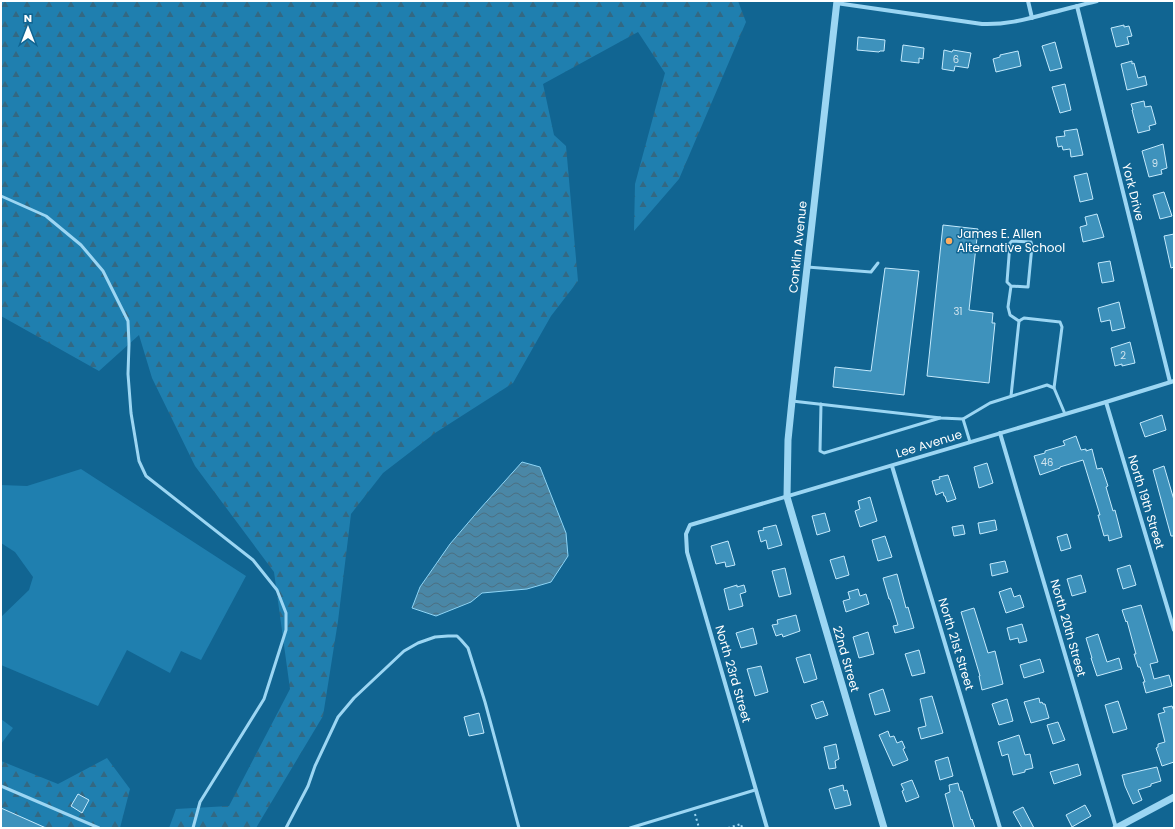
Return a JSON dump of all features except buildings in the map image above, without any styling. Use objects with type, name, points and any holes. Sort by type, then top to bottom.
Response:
[{"type":"street","points":[[1028,1],[1032,18]]},
{"type":"street","points":[[836,2],[996,25],[1032,18],[1097,1]]},
{"type":"street","name":"Conklin Avenue","points":[[787,497],[788,440],[836,2]]},
{"type":"street","name":"York Drive","points":[[1077,6],[1172,382]]},
{"type":"street","name":"Lee Avenue","points":[[690,525],[1172,382]]},
{"type":"street","name":"North 19th Street","points":[[1106,402],[1174,630]]},
{"type":"street","name":"North 20th Street","points":[[1000,433],[1116,828]]},
{"type":"street","name":"North 21st Street","points":[[892,466],[1000,828]]},
{"type":"street","name":"22nd Street","points":[[787,497],[884,828]]},
{"type":"street","name":"North 23rd Street","points":[[690,525],[686,534],[687,552],[767,828]]},
{"type":"street","points":[[1116,828],[1174,798]]},
{"type":"lane","points":[[1,196],[46,216],[81,245],[103,271],[128,321],[128,374],[131,413],[139,461],[146,476],[253,560],[277,590],[286,613],[286,630],[264,699],[200,802],[193,828]]},
{"type":"lane","points":[[1012,240],[1031,242],[1032,246],[1028,288],[1011,286],[1006,282],[1010,243],[1012,240]]},
{"type":"lane","points":[[807,267],[871,272],[878,262]]},
{"type":"lane","points":[[1011,286],[1008,307],[1010,315],[1019,321]]},
{"type":"lane","points":[[1019,321],[1024,318],[1060,322],[1062,327],[1054,388],[1065,414]]},
{"type":"lane","points":[[1011,396],[1019,321]]},
{"type":"lane","points":[[792,401],[941,418],[963,419],[990,403],[1047,385],[1054,388]]},
{"type":"lane","points":[[821,404],[820,450],[824,453],[941,418]]},
{"type":"lane","points":[[963,419],[970,442]]},
{"type":"lane","points":[[286,828],[308,786],[318,759],[338,717],[354,698],[404,651],[418,643],[435,637],[448,636],[456,636],[462,640],[468,648],[485,702],[519,828]]},
{"type":"lane","points":[[1,786],[99,828]]},
{"type":"lane","points":[[630,828],[756,790]]},
{"type":"path","points":[[693,809],[699,828]]},
{"type":"path","points":[[728,828],[741,824],[742,828]]},
{"type":"green space","points":[[1,1],[738,1],[746,22],[679,179],[634,231],[635,184],[665,73],[638,32],[543,84],[554,135],[566,146],[578,281],[551,316],[513,383],[435,433],[383,473],[351,514],[338,621],[323,716],[256,828],[169,828],[176,809],[229,806],[290,689],[274,572],[195,466],[152,378],[139,335],[99,371],[1,316]]},
{"type":"green space","points":[[81,469],[246,576],[201,660],[181,651],[170,673],[127,650],[98,706],[1,665],[1,617],[29,590],[33,577],[15,552],[1,543],[1,485],[27,486]]},
{"type":"green space","points":[[1,719],[13,728],[1,744]]},
{"type":"green space","points":[[107,758],[130,789],[120,828],[1,828],[1,761],[58,784]]},
{"type":"water","points":[[522,462],[540,467],[566,533],[568,556],[551,582],[527,589],[482,593],[471,602],[436,616],[412,608],[420,587],[450,544]]},
{"type":"place","name":"James E. Allen Alternative School","points":[[949,241]]}]
